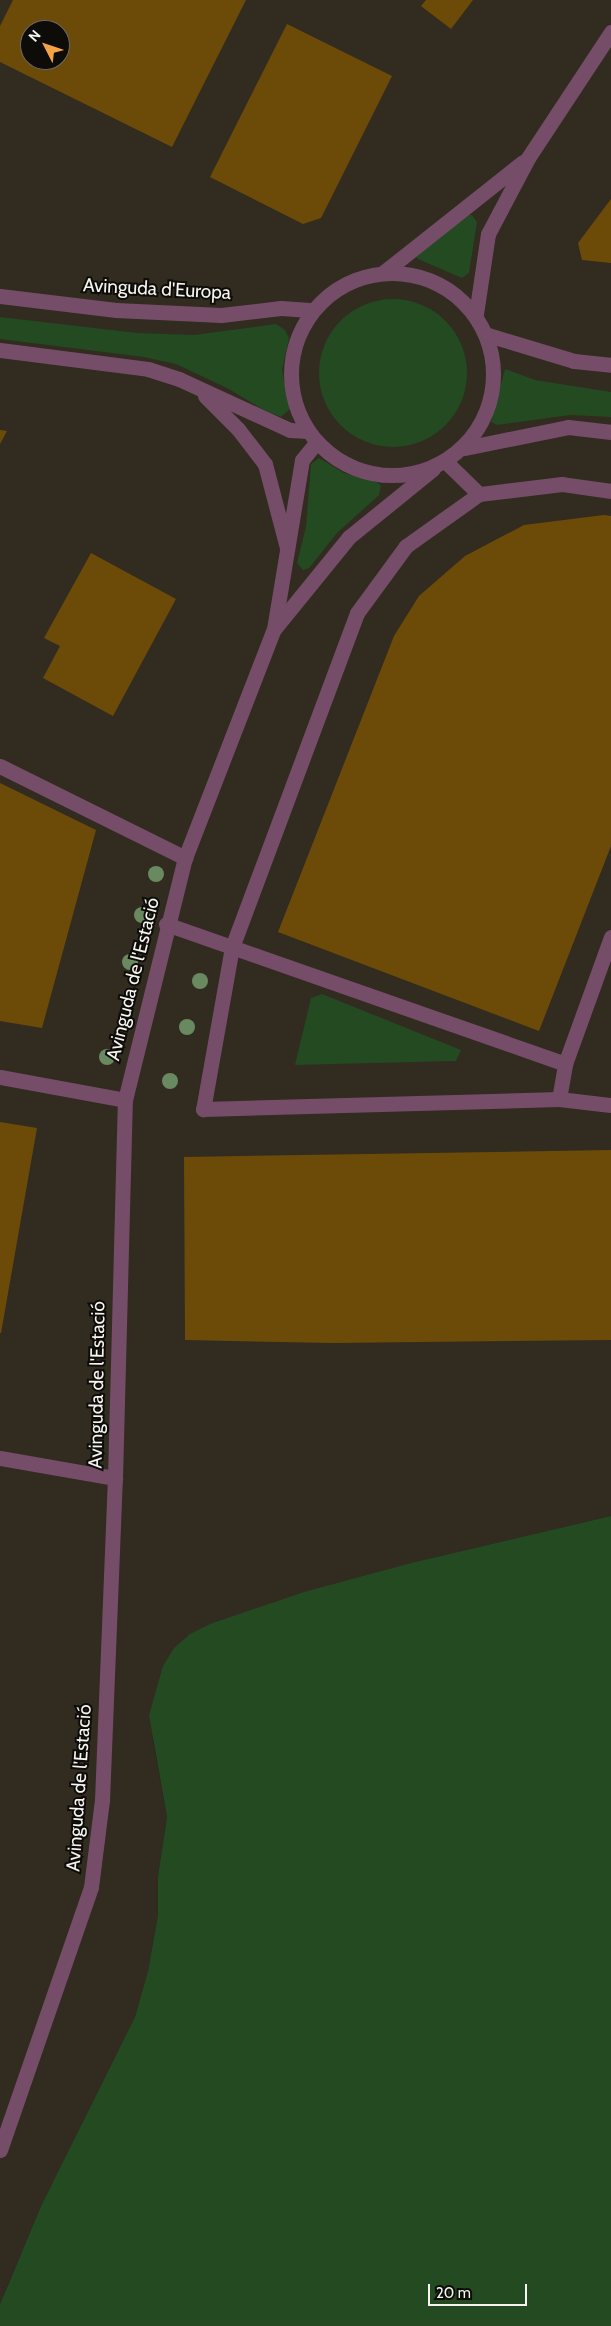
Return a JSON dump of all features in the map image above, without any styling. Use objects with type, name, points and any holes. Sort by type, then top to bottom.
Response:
[{"type":"street","points":[[476,314],[488,234],[528,158],[611,32]]},
{"type":"street","points":[[312,437],[292,391],[294,348],[313,310],[345,284],[384,272],[528,158]]},
{"type":"street","points":[[384,272],[419,275],[451,290],[476,314],[488,335],[492,368],[479,420],[465,448]]},
{"type":"street","name":"Avinguda d'Europa","points":[[0,296],[116,310],[221,315],[281,308],[313,310]]},
{"type":"street","points":[[488,335],[574,361],[611,365]]},
{"type":"street","points":[[0,350],[129,366],[195,387],[281,427],[312,437],[350,468],[392,477],[440,466],[479,494]]},
{"type":"street","points":[[195,387],[238,429],[265,464],[287,548]]},
{"type":"street","points":[[465,448],[568,427],[611,432]]},
{"type":"street","name":"Avinguda de l'Estació","points":[[0,2150],[91,1887],[102,1800],[115,1478],[125,1100],[166,924],[184,858],[274,629],[302,460],[312,437]]},
{"type":"street","name":"Avinguda de l'Estació","points":[[274,629],[349,537],[465,448]]},
{"type":"street","points":[[611,491],[562,484],[479,494],[406,546],[357,613],[232,948],[203,1109],[559,1099],[611,1104]]},
{"type":"street","points":[[0,766],[184,858]]},
{"type":"street","points":[[166,924],[565,1064]]},
{"type":"street","points":[[559,1099],[565,1064],[611,937]]},
{"type":"street","points":[[0,1077],[125,1100]]},
{"type":"street","points":[[0,1458],[115,1478]]},
{"type":"shaded area","points":[[0,0],[611,0],[611,1516],[415,1562],[274,1602],[153,1741],[167,1817],[158,1876],[158,1915],[148,1971],[135,2017],[41,2206],[0,2304]]},
{"type":"green space","points":[[464,215],[472,215],[477,222],[469,273],[462,278],[415,256]]},
{"type":"green space","points":[[393,299],[408,300],[421,304],[446,320],[462,345],[466,358],[466,388],[462,401],[446,426],[421,442],[408,446],[393,447],[378,446],[365,442],[340,426],[324,401],[320,388],[319,373],[320,358],[324,345],[340,320],[365,304],[378,300]]},
{"type":"green space","points":[[0,317],[137,333],[194,335],[276,324],[285,330],[289,338],[282,370],[290,409],[281,417],[264,410],[227,388],[176,364],[144,357],[0,339]]},
{"type":"green space","points":[[505,369],[535,380],[611,392],[611,417],[570,415],[497,425],[491,422]]},
{"type":"green space","points":[[319,458],[344,473],[377,482],[381,486],[379,495],[337,533],[309,568],[303,570],[297,563],[306,527],[311,464]]},
{"type":"green space","points":[[322,994],[461,1050],[456,1061],[295,1065],[311,998]]},
{"type":"green space","points":[[611,1516],[611,2326],[0,2326],[0,2304],[41,2206],[135,2017],[148,1971],[158,1915],[158,1876],[167,1817],[149,1715],[163,1666],[174,1648],[190,1634],[210,1624],[304,1592],[415,1562]]},
{"type":"building","points":[[13,0],[246,0],[172,147],[0,62],[0,26]]},
{"type":"building","points":[[426,0],[473,0],[451,29],[421,6]]},
{"type":"building","points":[[287,24],[392,76],[321,218],[303,224],[210,177]]},
{"type":"building","points":[[611,199],[611,263],[582,260],[578,243]]},
{"type":"building","points":[[0,430],[7,431],[0,444]]},
{"type":"building","points":[[604,515],[611,516],[611,846],[539,1031],[278,932],[394,636],[419,596],[465,556],[524,525]]},
{"type":"building","points":[[91,553],[176,599],[113,716],[43,678],[60,646],[44,638]]},
{"type":"building","points":[[0,783],[96,830],[42,1028],[0,1021]]},
{"type":"building","points":[[0,1122],[37,1128],[1,1333],[0,1333]]},
{"type":"building","points":[[611,1150],[611,1340],[332,1343],[185,1340],[184,1157]]}]
